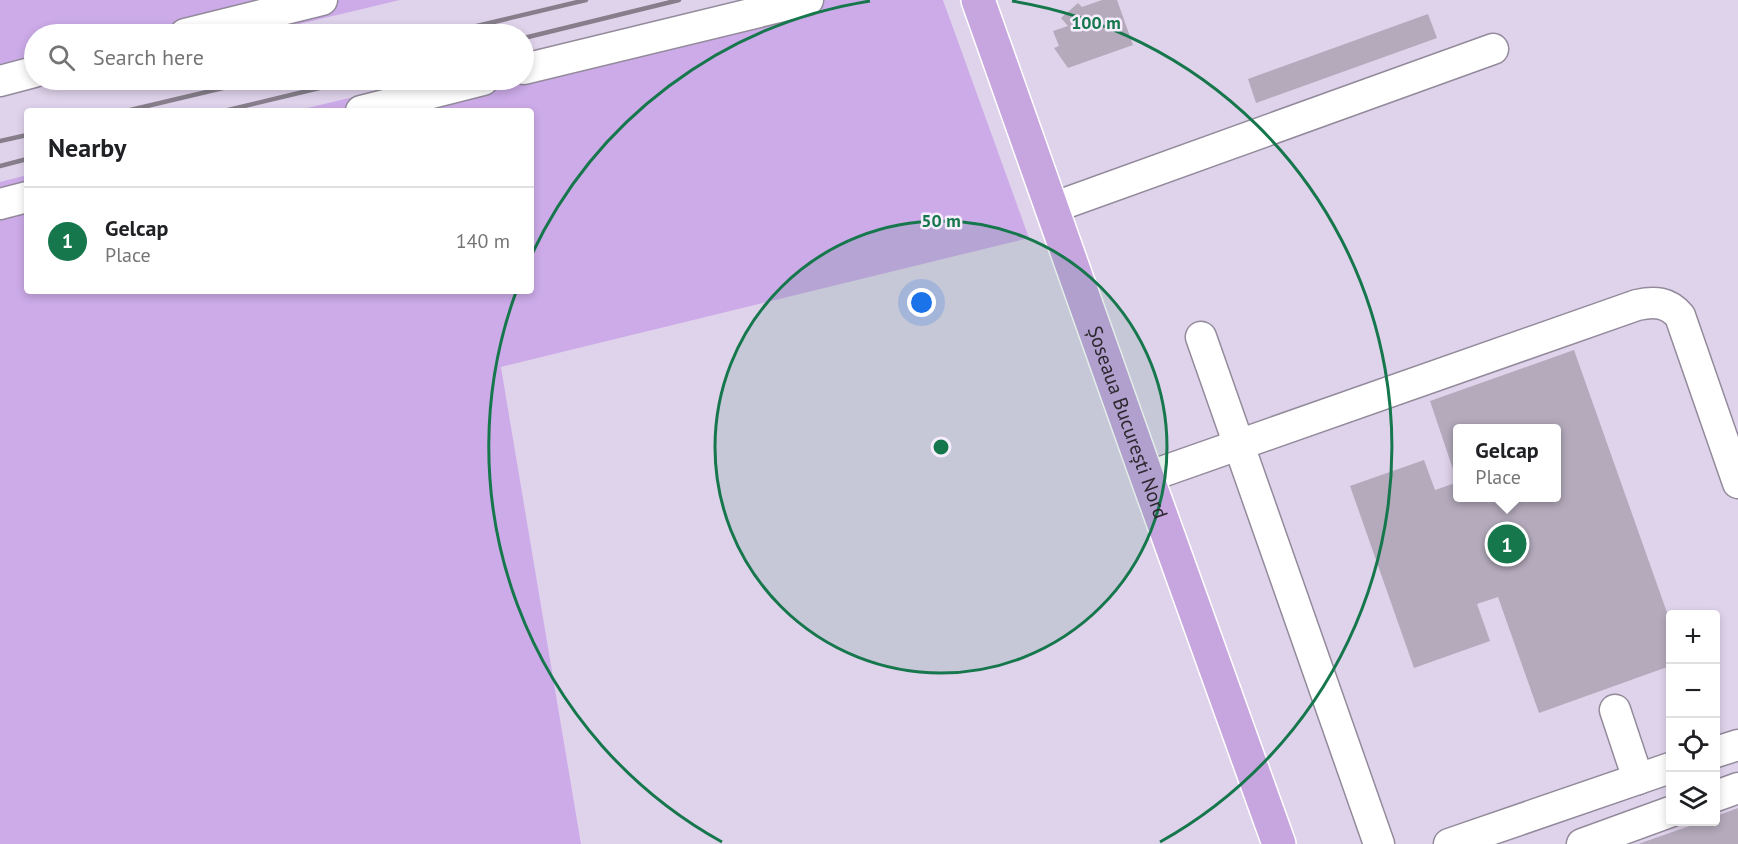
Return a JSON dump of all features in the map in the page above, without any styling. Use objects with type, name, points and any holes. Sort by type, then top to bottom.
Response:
[{"type":"main road","name":"Șoseaua București Nord","points":[[978,0],[1279,844]]},
{"type":"street","points":[[225,24],[322,0]]},
{"type":"street","points":[[534,67],[808,0]]},
{"type":"street","points":[[1052,208],[1493,49]]},
{"type":"street","points":[[0,81],[24,75]]},
{"type":"street","points":[[373,108],[444,90]]},
{"type":"street","points":[[0,204],[24,198]]},
{"type":"street","points":[[1147,477],[1651,302],[1665,304],[1680,316],[1727,418],[1738,483]]},
{"type":"street","points":[[1201,337],[1378,844]]},
{"type":"street","points":[[1615,710],[1638,779]]},
{"type":"street","points":[[1720,751],[1738,745]]},
{"type":"street","points":[[1449,844],[1666,770]]},
{"type":"street","points":[[1720,795],[1738,788]]},
{"type":"street","points":[[1582,844],[1666,814]]},
{"type":"shaded area","points":[[0,0],[400,0],[300,24],[24,24],[24,90],[30,90],[0,97]]},
{"type":"shaded area","points":[[400,0],[754,0],[534,54],[534,24],[300,24]]},
{"type":"shaded area","points":[[754,0],[943,0],[1029,238],[501,367],[581,844],[0,844],[0,182],[24,176],[24,294],[534,294],[534,108],[307,108],[383,90],[534,90],[534,77]]},
{"type":"shaded area","points":[[943,0],[1738,0],[1738,844],[581,844],[501,367],[1028,238]]},
{"type":"shaded area","points":[[30,90],[382,90],[307,108],[24,108],[24,176],[0,182],[0,97]]},
{"type":"building","points":[[1102,0],[1117,0],[1133,45],[1068,68],[1054,48],[1059,46],[1053,31],[1068,26],[1061,18],[1078,3],[1082,7]]},
{"type":"building","points":[[1428,14],[1437,38],[1256,103],[1248,79]]},
{"type":"building","points":[[1574,350],[1666,610],[1666,667],[1539,713],[1498,597],[1477,604],[1490,641],[1414,668],[1350,486],[1424,460],[1435,490],[1453,484],[1453,502],[1561,502],[1561,424],[1453,424],[1453,469],[1430,401]]},
{"type":"building","points":[[1738,808],[1738,844],[1638,844],[1690,826],[1720,826],[1720,815]]},
{"type":"railway","points":[[485,24],[586,0]]},
{"type":"railway","points":[[534,36],[679,0]]},
{"type":"railway","points":[[139,108],[215,90]]},
{"type":"railway","points":[[236,108],[311,90]]},
{"type":"railway","points":[[0,141],[24,136]]},
{"type":"railway","points":[[0,166],[24,160]]},
{"type":"place","name":"Gelcap","points":[[1507,544]]}]
